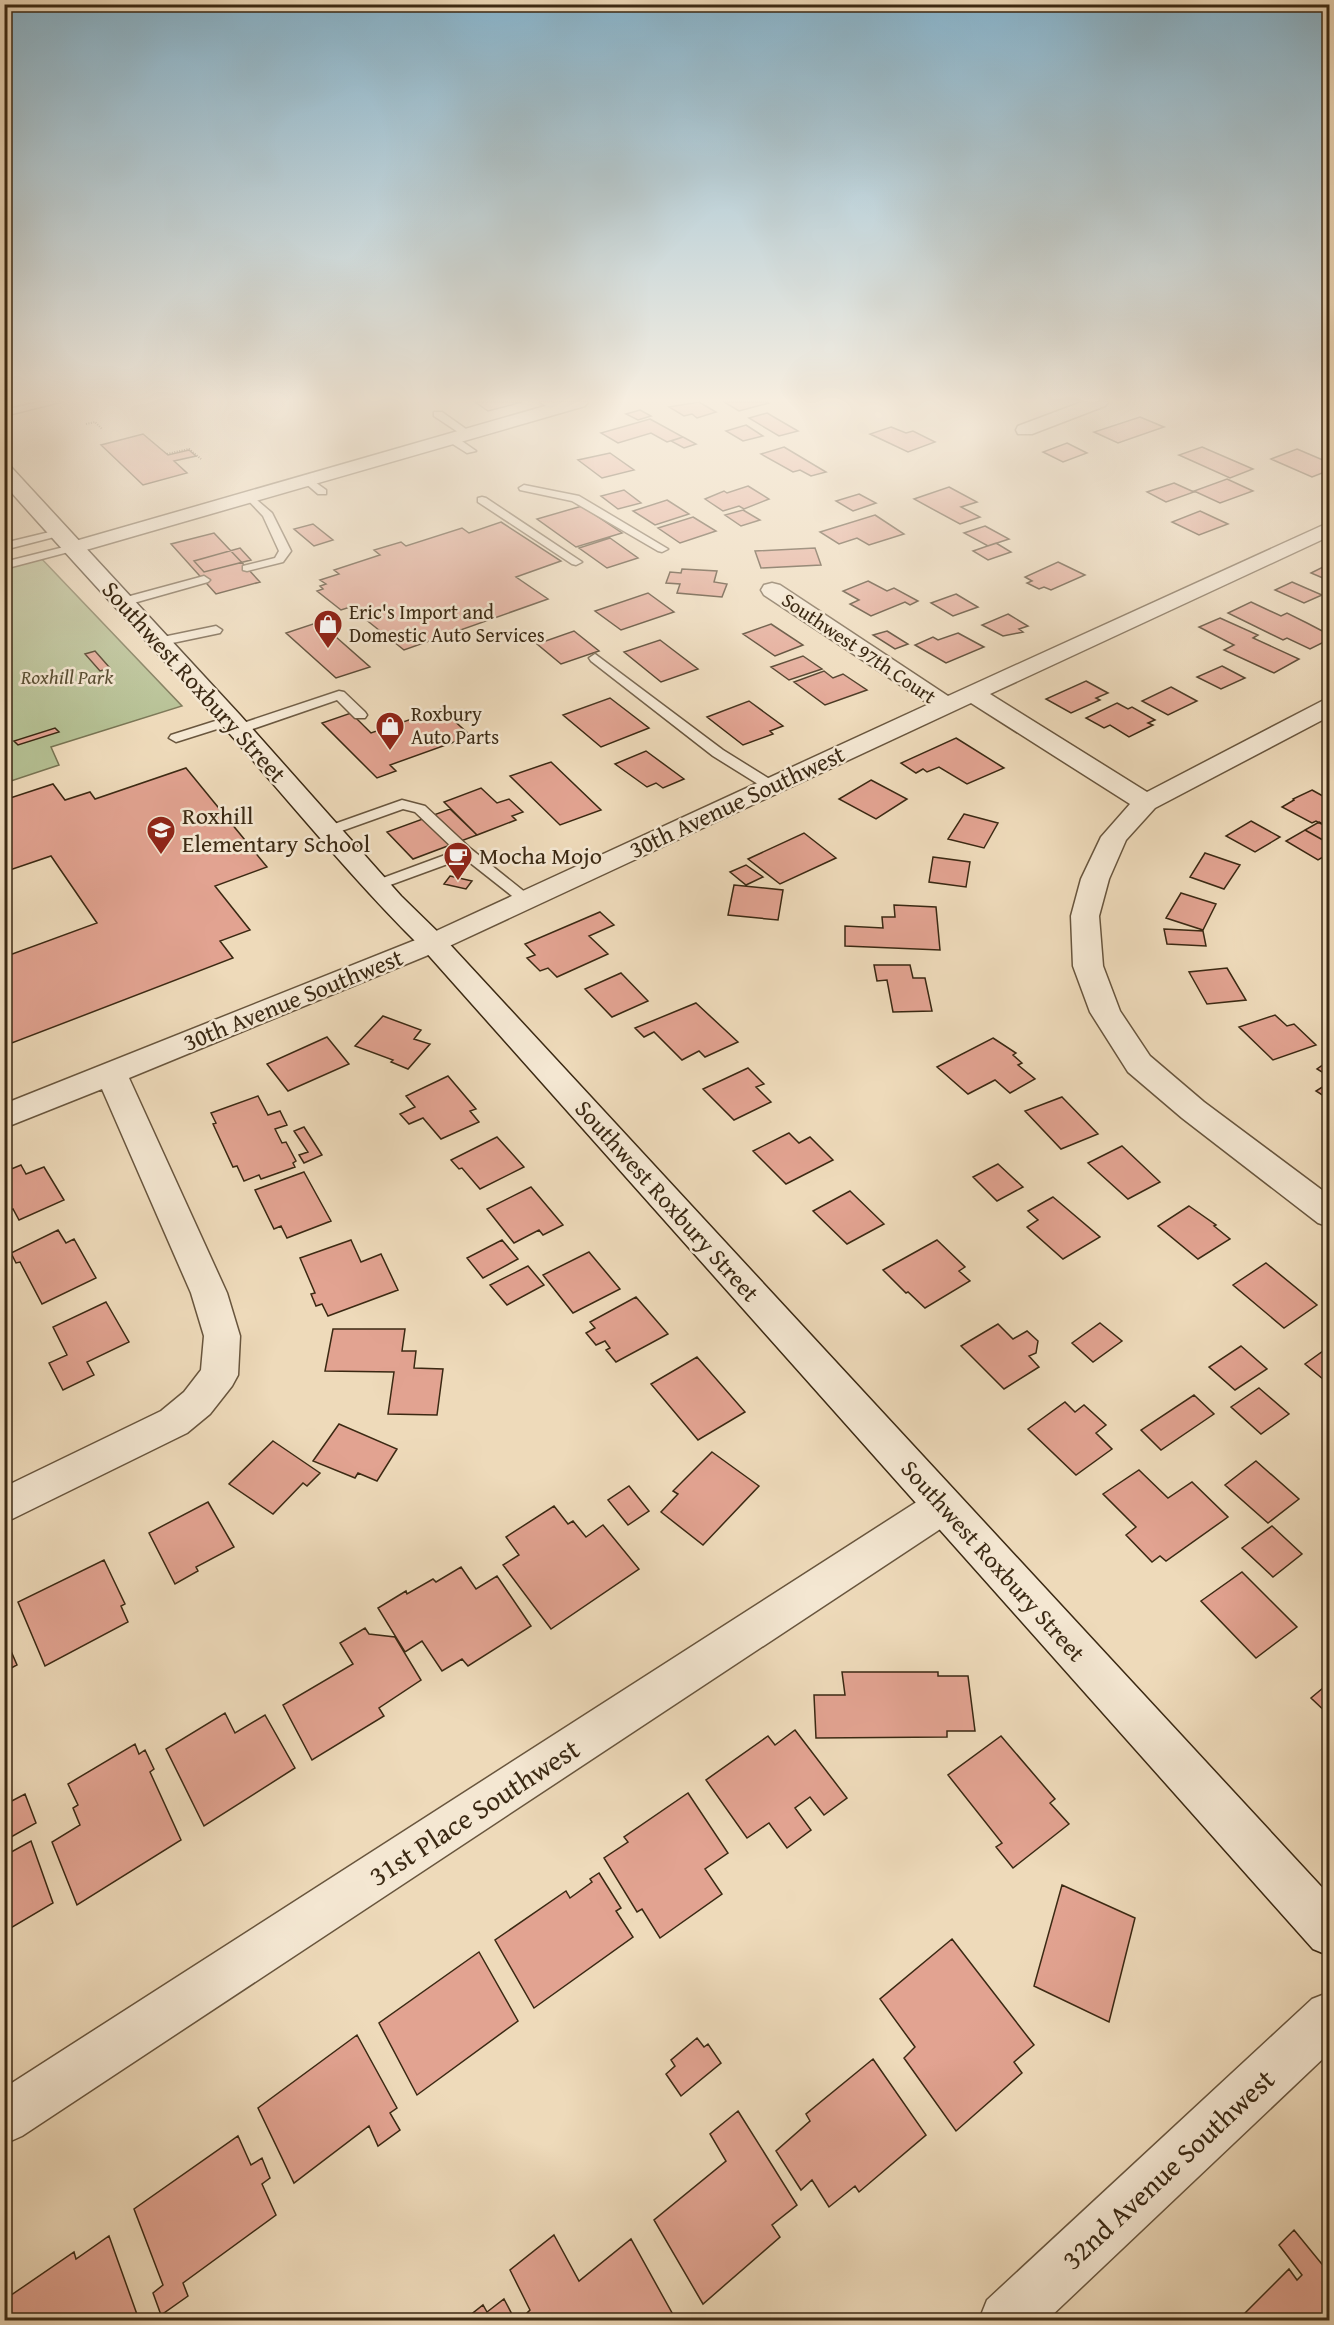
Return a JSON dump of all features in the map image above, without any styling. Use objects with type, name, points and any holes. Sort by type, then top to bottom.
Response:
[{"type":"street","name":"Southwest Roxbury Street","points":[[38,510],[235,724],[376,885],[433,943],[1329,1932]]},
{"type":"street","points":[[65,541],[193,510]]},
{"type":"street","name":"30th Avenue Southwest","points":[[4,1117],[433,943],[1329,528]]},
{"type":"street","name":"Southwest 97th Court","points":[[772,590],[946,705]]},
{"type":"street","points":[[973,693],[1146,804]]},
{"type":"street","points":[[1329,705],[1146,804],[1114,837],[1095,879],[1084,916],[1088,966],[1105,1012],[1139,1064],[1193,1110],[1329,1214]]},
{"type":"street","points":[[4,1506],[174,1422],[197,1403],[219,1375],[222,1336],[209,1293],[111,1073]]},
{"type":"street","name":"31st Place Southwest","points":[[4,2118],[943,1506]]},
{"type":"street","name":"32nd Avenue Southwest","points":[[1007,2320],[1329,2017]]},
{"type":"lane","points":[[247,568],[279,560],[285,551],[268,515],[264,510]]},
{"type":"lane","points":[[498,510],[576,562]]},
{"type":"lane","points":[[596,510],[662,549]]},
{"type":"lane","points":[[4,547],[65,541]]},
{"type":"lane","points":[[4,566],[65,541]]},
{"type":"lane","points":[[123,602],[204,580]]},
{"type":"lane","points":[[158,642],[216,630]]},
{"type":"lane","points":[[595,658],[718,753],[771,786]]},
{"type":"lane","points":[[176,738],[339,695],[360,715]]},
{"type":"lane","points":[[328,831],[402,804],[420,809],[466,852],[526,900]]},
{"type":"lane","points":[[376,885],[466,852]]},
{"type":"green space","name":"Roxhill Park","points":[[38,555],[182,706],[51,747],[59,765],[5,783],[5,565]]},
{"type":"building","points":[[566,510],[589,510],[622,533],[576,547],[537,519]]},
{"type":"building","points":[[684,510],[689,514],[655,525],[633,511]]},
{"type":"building","points":[[744,510],[760,520],[741,526],[725,515]]},
{"type":"building","points":[[935,510],[968,510],[980,517],[960,524]]},
{"type":"building","points":[[1200,511],[1228,524],[1199,535],[1172,522]]},
{"type":"building","points":[[875,515],[904,534],[869,545],[857,538],[839,544],[820,532]]},
{"type":"building","points":[[693,517],[716,531],[680,543],[658,528]]},
{"type":"building","points":[[501,522],[561,561],[516,577],[548,599],[404,650],[350,607],[341,610],[317,591],[323,589],[320,586],[326,584],[320,580],[339,574],[334,570],[380,555],[374,550],[401,542],[406,546],[462,528],[469,533]]},
{"type":"building","points":[[313,524],[333,540],[314,546],[294,529]]},
{"type":"building","points":[[985,526],[1009,539],[988,546],[964,533]]},
{"type":"building","points":[[214,533],[260,582],[216,594],[171,544]]},
{"type":"building","points":[[610,538],[638,558],[607,568],[579,548]]},
{"type":"building","points":[[996,543],[1011,552],[988,560],[973,551]]},
{"type":"building","points":[[240,548],[251,560],[204,572],[194,561]]},
{"type":"building","points":[[815,548],[821,565],[761,568],[755,551]]},
{"type":"building","points":[[1058,562],[1085,575],[1051,590],[1044,587],[1039,589],[1027,583],[1032,581],[1025,577]]},
{"type":"building","points":[[1325,566],[1330,568],[1330,581],[1311,573]]},
{"type":"building","points":[[682,569],[717,571],[714,582],[727,584],[722,597],[677,593],[680,584],[666,583],[670,572],[681,573]]},
{"type":"building","points":[[868,581],[887,591],[894,588],[918,601],[910,605],[905,602],[871,616],[850,604],[859,600],[843,591]]},
{"type":"building","points":[[1292,582],[1322,595],[1304,603],[1275,590]]},
{"type":"building","points":[[648,593],[674,612],[621,630],[595,611]]},
{"type":"building","points":[[956,594],[978,607],[953,616],[931,603]]},
{"type":"building","points":[[1251,602],[1281,616],[1287,613],[1330,635],[1330,639],[1310,649],[1287,638],[1283,640],[1228,613]]},
{"type":"building","points":[[1008,614],[1028,626],[1019,629],[1023,632],[1003,636],[982,625]]},
{"type":"building","points":[[1220,618],[1258,635],[1253,638],[1299,659],[1274,673],[1224,650],[1234,645],[1199,627]]},
{"type":"building","name":"Eric's Import and Domestic Auto Services","points":[[319,622],[370,667],[336,678],[286,633]]},
{"type":"building","points":[[771,624],[803,645],[775,656],[743,634]]},
{"type":"building","points":[[574,631],[599,651],[561,664],[537,644]]},
{"type":"building","points":[[887,631],[908,644],[895,649],[873,635]]},
{"type":"building","points":[[958,633],[984,647],[946,663],[915,645],[933,637],[938,640]]},
{"type":"building","points":[[660,640],[698,669],[661,682],[624,652]]},
{"type":"building","points":[[95,651],[110,668],[100,671],[85,654]]},
{"type":"building","points":[[803,656],[822,669],[789,680],[771,667]]},
{"type":"building","points":[[1222,666],[1245,678],[1221,689],[1197,677]]},
{"type":"building","points":[[824,671],[833,678],[843,674],[867,690],[825,705],[794,682]]},
{"type":"building","points":[[1086,681],[1108,693],[1096,698],[1100,700],[1071,713],[1046,699]]},
{"type":"building","points":[[1171,687],[1197,701],[1168,715],[1142,701]]},
{"type":"building","points":[[610,698],[649,728],[601,747],[563,715]]},
{"type":"building","points":[[749,701],[783,726],[770,731],[773,734],[743,745],[707,717]]},
{"type":"building","points":[[1117,703],[1128,709],[1132,707],[1155,720],[1148,723],[1153,725],[1129,737],[1110,725],[1104,728],[1086,718]]},
{"type":"building","name":"Roxbury Auto Parts","points":[[441,709],[471,736],[390,765],[396,771],[377,778],[322,723],[351,713],[371,733]]},
{"type":"building","points":[[55,728],[59,732],[18,745],[14,741]]},
{"type":"building","points":[[956,738],[1004,768],[967,784],[939,767],[927,772],[923,769],[916,773],[901,763]]},
{"type":"building","points":[[646,751],[684,779],[663,788],[656,783],[647,787],[615,764]]},
{"type":"building","points":[[551,762],[601,810],[560,825],[510,776]]},
{"type":"building","points":[[186,768],[267,867],[215,886],[250,930],[220,941],[233,958],[4,1046],[4,957],[97,923],[51,856],[4,872],[4,800],[53,784],[65,800],[90,792],[95,799]]},
{"type":"building","points":[[871,780],[907,799],[876,819],[839,799]]},
{"type":"building","points":[[481,788],[497,803],[509,799],[523,812],[512,816],[516,820],[477,835],[444,802]]},
{"type":"building","points":[[1312,790],[1330,800],[1329,828],[1316,821],[1312,823],[1282,807]]},
{"type":"building","points":[[450,809],[477,835],[413,859],[387,832]]},
{"type":"building","points":[[964,814],[998,823],[984,848],[948,839]]},
{"type":"building","points":[[1251,821],[1280,837],[1255,852],[1226,836]]},
{"type":"building","points":[[1319,822],[1330,828],[1330,844],[1305,830]]},
{"type":"building","points":[[1305,830],[1330,844],[1330,853],[1318,860],[1286,841]]},
{"type":"building","points":[[804,833],[836,858],[780,884],[748,859]]},
{"type":"building","points":[[1205,853],[1240,865],[1224,889],[1190,877]]},
{"type":"building","points":[[933,857],[970,862],[966,887],[929,882]]},
{"type":"building","points":[[746,865],[763,877],[746,885],[730,872]]},
{"type":"building","name":"Mocha Mojo","points":[[450,876],[472,881],[466,889],[444,884]]},
{"type":"building","points":[[734,885],[783,890],[778,920],[728,915]]},
{"type":"building","points":[[1181,893],[1216,904],[1203,930],[1166,918]]},
{"type":"building","points":[[894,905],[936,907],[940,950],[845,946],[845,926],[883,928],[882,917],[895,917]]},
{"type":"building","points":[[600,912],[614,925],[589,936],[608,954],[557,977],[548,968],[540,971],[527,958],[535,955],[525,944]]},
{"type":"building","points":[[1164,929],[1203,931],[1206,946],[1167,944]]},
{"type":"building","points":[[874,965],[910,965],[913,978],[925,978],[932,1011],[893,1012],[887,980],[877,981]]},
{"type":"building","points":[[1227,968],[1246,1000],[1207,1004],[1189,972]]},
{"type":"building","points":[[621,973],[648,1001],[612,1017],[585,989]]},
{"type":"building","points":[[696,1003],[738,1042],[705,1057],[699,1051],[682,1060],[654,1032],[644,1037],[635,1028]]},
{"type":"building","points":[[1275,1015],[1287,1026],[1294,1024],[1316,1045],[1273,1060],[1239,1027]]},
{"type":"building","points":[[383,1016],[421,1030],[414,1039],[430,1044],[408,1069],[391,1062],[393,1060],[355,1046]]},
{"type":"building","points":[[327,1037],[349,1064],[288,1091],[267,1064]]},
{"type":"building","points":[[993,1038],[1016,1053],[1013,1055],[1022,1063],[1018,1065],[1035,1079],[1010,1093],[995,1080],[968,1094],[937,1067]]},
{"type":"building","points":[[1330,1060],[1330,1077],[1317,1069]]},
{"type":"building","points":[[748,1068],[764,1084],[756,1087],[771,1102],[734,1120],[703,1089]]},
{"type":"building","points":[[448,1076],[476,1109],[470,1111],[479,1122],[441,1139],[423,1118],[409,1124],[400,1114],[415,1107],[406,1096]]},
{"type":"building","points":[[1330,1082],[1330,1100],[1316,1091]]},
{"type":"building","points":[[258,1096],[268,1115],[280,1111],[287,1125],[275,1129],[282,1143],[286,1142],[296,1161],[293,1163],[295,1167],[261,1179],[259,1175],[244,1181],[237,1166],[233,1167],[213,1124],[216,1123],[211,1113]]},
{"type":"building","points":[[1062,1097],[1098,1134],[1061,1149],[1025,1111]]},
{"type":"building","points":[[304,1127],[322,1155],[304,1163],[299,1155],[308,1152],[294,1131]]},
{"type":"building","points":[[789,1133],[799,1143],[810,1137],[833,1160],[786,1184],[753,1151]]},
{"type":"building","points":[[497,1137],[524,1167],[480,1189],[462,1168],[459,1169],[451,1160]]},
{"type":"building","points":[[1122,1146],[1160,1182],[1128,1199],[1088,1163]]},
{"type":"building","points":[[998,1164],[1023,1187],[997,1201],[973,1177]]},
{"type":"building","points":[[21,1165],[26,1174],[44,1167],[64,1200],[19,1220],[13,1209],[4,1213],[4,1172]]},
{"type":"building","points":[[304,1172],[331,1221],[287,1238],[281,1226],[274,1229],[255,1190]]},
{"type":"building","points":[[531,1187],[563,1225],[543,1235],[539,1230],[514,1243],[487,1209]]},
{"type":"building","points":[[850,1191],[884,1224],[847,1244],[813,1211]]},
{"type":"building","points":[[1053,1197],[1100,1237],[1063,1259],[1027,1227],[1038,1220],[1028,1211]]},
{"type":"building","points":[[1189,1206],[1216,1225],[1214,1226],[1230,1239],[1198,1259],[1158,1226]]},
{"type":"building","points":[[58,1230],[66,1243],[74,1239],[96,1278],[42,1304],[20,1262],[16,1263],[11,1253]]},
{"type":"building","points":[[351,1240],[361,1262],[381,1254],[398,1290],[328,1316],[322,1304],[316,1306],[311,1294],[315,1293],[300,1258]]},
{"type":"building","points":[[502,1240],[518,1259],[483,1278],[467,1258]]},
{"type":"building","points":[[937,1240],[965,1267],[959,1271],[970,1281],[925,1308],[883,1270]]},
{"type":"building","points":[[589,1252],[620,1289],[573,1313],[543,1275]]},
{"type":"building","points":[[1266,1263],[1317,1305],[1284,1328],[1233,1285]]},
{"type":"building","points":[[528,1266],[544,1285],[507,1305],[490,1285]]},
{"type":"building","points":[[636,1297],[668,1334],[616,1362],[606,1350],[610,1348],[605,1341],[596,1345],[586,1333],[595,1328],[590,1322]]},
{"type":"building","points":[[106,1302],[129,1342],[87,1362],[94,1375],[63,1390],[49,1363],[67,1355],[53,1327]]},
{"type":"building","points":[[1100,1323],[1122,1341],[1093,1362],[1072,1343]]},
{"type":"building","points":[[998,1324],[1013,1339],[1027,1331],[1038,1341],[1036,1353],[1029,1356],[1039,1367],[1004,1389],[961,1346]]},
{"type":"building","points":[[333,1329],[405,1329],[402,1351],[416,1351],[414,1368],[443,1369],[437,1415],[388,1414],[394,1372],[325,1371]]},
{"type":"building","points":[[1241,1346],[1267,1369],[1235,1390],[1209,1367]]},
{"type":"building","points":[[1330,1346],[1330,1385],[1305,1364]]},
{"type":"building","points":[[697,1357],[745,1412],[698,1440],[651,1384]]},
{"type":"building","points":[[1259,1388],[1289,1414],[1261,1434],[1231,1407]]},
{"type":"building","points":[[1194,1395],[1214,1414],[1161,1450],[1141,1430]]},
{"type":"building","points":[[1065,1402],[1075,1412],[1084,1405],[1106,1425],[1096,1433],[1112,1449],[1076,1475],[1028,1429]]},
{"type":"building","points":[[339,1424],[397,1449],[377,1481],[358,1473],[355,1478],[313,1461]]},
{"type":"building","points":[[273,1441],[320,1473],[307,1486],[303,1483],[273,1514],[229,1484]]},
{"type":"building","points":[[712,1452],[759,1486],[703,1545],[661,1512],[678,1494],[673,1491]]},
{"type":"building","points":[[1256,1461],[1299,1499],[1268,1523],[1225,1485]]},
{"type":"building","points":[[1139,1470],[1168,1498],[1192,1482],[1228,1517],[1166,1561],[1160,1556],[1152,1562],[1126,1535],[1136,1527],[1103,1494]]},
{"type":"building","points":[[629,1486],[649,1511],[628,1525],[608,1500]]},
{"type":"building","points":[[208,1502],[234,1547],[196,1567],[198,1571],[175,1584],[149,1533]]},
{"type":"building","points":[[554,1506],[568,1524],[573,1521],[586,1537],[603,1525],[639,1569],[551,1629],[503,1565],[519,1555],[506,1537]]},
{"type":"building","points":[[1272,1526],[1302,1554],[1273,1577],[1242,1548]]},
{"type":"building","points":[[104,1560],[125,1604],[121,1606],[128,1622],[45,1666],[18,1602]]},
{"type":"building","points":[[461,1567],[476,1589],[497,1576],[531,1626],[468,1666],[462,1659],[442,1671],[422,1641],[405,1652],[378,1608],[406,1591],[407,1594],[433,1579],[436,1582]]},
{"type":"building","points":[[1242,1572],[1297,1627],[1256,1658],[1201,1601]]},
{"type":"building","points":[[365,1628],[369,1634],[395,1637],[421,1680],[379,1708],[384,1716],[312,1760],[283,1705],[353,1664],[340,1643]]},
{"type":"building","points":[[4,1635],[17,1665],[4,1672]]},
{"type":"building","points":[[842,1672],[938,1672],[938,1676],[968,1676],[975,1731],[947,1731],[947,1737],[816,1738],[814,1695],[845,1695]]},
{"type":"building","points":[[1330,1682],[1330,1716],[1311,1698]]},
{"type":"building","points":[[225,1713],[235,1733],[265,1715],[295,1768],[204,1826],[166,1749]]},
{"type":"building","points":[[795,1730],[847,1798],[824,1815],[810,1797],[795,1808],[811,1830],[787,1848],[769,1823],[747,1838],[706,1780],[768,1736],[775,1745]]},
{"type":"building","points":[[1001,1736],[1055,1799],[1050,1803],[1069,1824],[1013,1868],[996,1847],[1002,1843],[948,1775]]},
{"type":"building","points":[[135,1744],[139,1754],[145,1750],[154,1769],[150,1772],[181,1840],[77,1905],[52,1842],[80,1825],[73,1808],[78,1805],[68,1784]]},
{"type":"building","points":[[688,1793],[728,1853],[705,1869],[722,1894],[660,1938],[642,1909],[637,1912],[604,1858],[628,1842],[624,1837]]},
{"type":"building","points":[[25,1794],[36,1823],[4,1841],[4,1805]]},
{"type":"building","points":[[31,1841],[53,1903],[4,1932],[4,1856]]},
{"type":"building","points":[[599,1873],[621,1908],[616,1911],[633,1937],[534,2008],[495,1940],[566,1891],[570,1898],[592,1882],[590,1879]]},
{"type":"building","points":[[1062,1885],[1135,1918],[1109,2022],[1034,1986]]},
{"type":"building","points":[[952,1939],[1034,2045],[1014,2062],[1022,2073],[956,2131],[904,2058],[915,2047],[880,1999]]},
{"type":"building","points":[[479,1952],[518,2021],[417,2095],[379,2023]]},
{"type":"building","points":[[357,2035],[397,2108],[390,2113],[400,2130],[378,2146],[369,2126],[294,2183],[258,2108]]},
{"type":"building","points":[[697,2038],[704,2047],[708,2044],[721,2063],[681,2096],[666,2074],[675,2066],[671,2060]]},
{"type":"building","points":[[873,2059],[926,2135],[859,2192],[855,2186],[829,2207],[812,2180],[801,2190],[776,2151],[810,2121],[806,2114]]},
{"type":"building","points":[[738,2111],[797,2205],[772,2225],[780,2237],[703,2304],[654,2220],[726,2161],[710,2134]]},
{"type":"building","points":[[238,2136],[251,2165],[262,2158],[270,2178],[262,2184],[276,2215],[183,2283],[188,2296],[161,2315],[153,2293],[163,2285],[134,2209]]},
{"type":"building","points":[[1294,2230],[1330,2274],[1330,2320],[1238,2320],[1289,2269],[1297,2280],[1302,2275],[1279,2245]]},
{"type":"building","points":[[554,2235],[579,2281],[631,2239],[676,2320],[531,2320],[527,2313],[530,2310],[510,2270]]},
{"type":"building","points":[[109,2236],[139,2320],[4,2320],[4,2300],[74,2252],[76,2259]]},
{"type":"building","points":[[504,2299],[515,2320],[464,2320],[483,2305],[487,2312]]},
{"type":"place","name":"Eric's Import and Domestic Auto Services","points":[[328,650]]},
{"type":"place","name":"Roxbury Auto Parts","points":[[390,752]]},
{"type":"place","name":"Roxhill Elementary School","points":[[161,856]]},
{"type":"place","name":"Mocha Mojo","points":[[458,882]]}]
